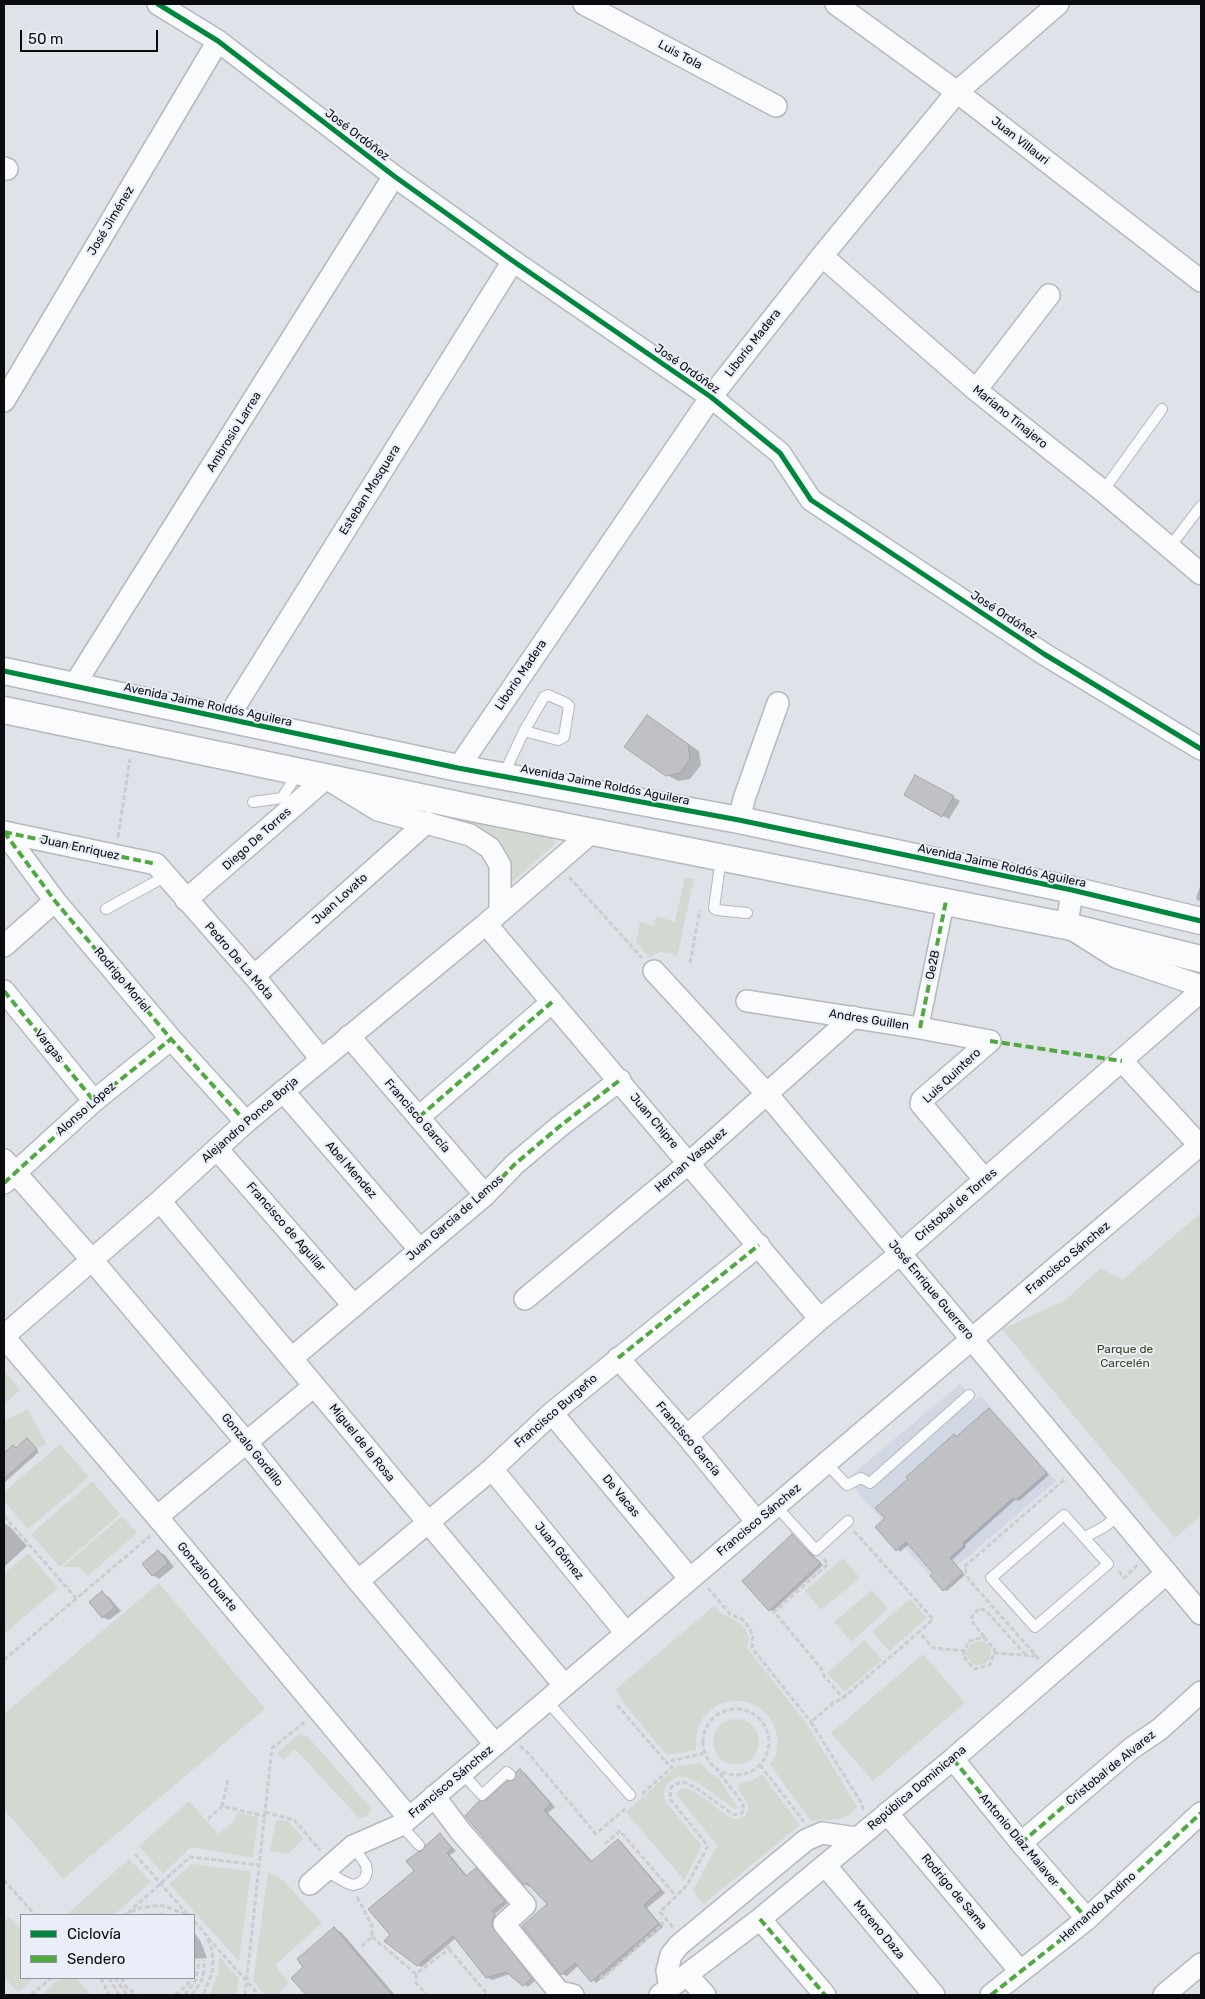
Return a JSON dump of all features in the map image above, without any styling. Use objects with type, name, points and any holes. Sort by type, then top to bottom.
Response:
[{"type":"street","name":"José Ordóñez","points":[[158,4],[218,41],[394,176],[513,261],[711,397],[780,453],[811,500],[1044,654],[1201,749]]},
{"type":"street","name":"Luis Tola","points":[[584,4],[776,106]]},
{"type":"street","name":"Juan Villauri","points":[[836,4],[957,92],[1201,281]]},
{"type":"street","name":"Liborio Madera","points":[[458,768],[711,397],[822,256],[957,92],[1058,4]]},
{"type":"street","name":"José Jiménez","points":[[4,402],[218,41]]},
{"type":"street","name":"Ambrosio Larrea","points":[[73,687],[394,176]]},
{"type":"street","name":"Mariano Tinajero","points":[[822,256],[976,390],[1103,491],[1201,574]]},
{"type":"street","name":"Esteban Mosquera","points":[[227,719],[513,261]]},
{"type":"street","points":[[976,390],[1049,295]]},
{"type":"street","name":"Avenida Jaime Roldós Aguilera","points":[[4,671],[458,768],[738,820],[1072,890],[1201,921]]},
{"type":"street","points":[[738,820],[778,703]]},
{"type":"street","points":[[4,710],[326,778],[1067,926],[1201,959]]},
{"type":"street","points":[[326,778],[378,810],[470,835],[490,848],[500,865],[493,916]]},
{"type":"street","name":"Diego De Torres","points":[[186,900],[326,778]]},
{"type":"street","name":"Juan Lovato","points":[[254,976],[427,822]]},
{"type":"street","name":"Juan Enriquez","points":[[4,832],[115,855],[161,870]]},
{"type":"street","name":"Rodrigo Moriel","points":[[4,832],[55,901],[171,1039],[246,1122]]},
{"type":"street","name":"Alejandro Ponce Borja","points":[[4,1337],[160,1201],[246,1122],[592,832]]},
{"type":"street","points":[[913,896],[919,858]]},
{"type":"street","name":"Pedro De La Mota","points":[[161,870],[254,976],[321,1059]]},
{"type":"street","points":[[1067,926],[1072,890]]},
{"type":"street","points":[[4,946],[55,901]]},
{"type":"street","name":"Oe2B","points":[[920,1028],[946,902]]},
{"type":"street","name":"Juan Chipre","points":[[493,916],[552,1002],[620,1080],[820,1319]]},
{"type":"street","points":[[1067,926],[1116,957],[1201,986]]},
{"type":"street","name":"José Enrique Guerrero","points":[[654,971],[768,1094],[1201,1614]]},
{"type":"street","name":"Vargas","points":[[4,990],[94,1101]]},
{"type":"street","name":"Cristobal de Torres","points":[[686,1436],[820,1319],[901,1254],[1201,991]]},
{"type":"street","name":"Andres Guillen","points":[[747,1001],[990,1041]]},
{"type":"street","points":[[419,1117],[552,1002]]},
{"type":"street","name":"Hernan Vasquez","points":[[525,1299],[689,1163],[854,1018]]},
{"type":"street","name":"Francisco García","points":[[349,1036],[485,1195]]},
{"type":"street","name":"Alonso López","points":[[8,1172],[171,1039]]},
{"type":"street","name":"Luis Quintero","points":[[985,1180],[921,1104],[922,1100],[990,1041]]},
{"type":"street","points":[[1122,1061],[1201,1146]]},
{"type":"street","name":"Juan Garcia de Lemos","points":[[292,1358],[485,1195],[515,1164],[560,1126],[620,1080]]},
{"type":"street","name":"Abel Mendez","points":[[283,1091],[420,1250]]},
{"type":"street","name":"Francisco Sánchez","points":[[322,1872],[353,1846],[405,1821],[462,1773],[505,1745],[546,1701],[564,1685],[1201,1146]]},
{"type":"street","name":"Francisco de Aguilar","points":[[217,1149],[354,1306]]},
{"type":"street","name":"Gonzalo Gordillo","points":[[8,1172],[92,1260],[247,1443],[358,1581],[505,1745]]},
{"type":"street","name":"Miguel de la Rosa","points":[[160,1201],[564,1685]]},
{"type":"street","name":"Francisco Burgeño","points":[[358,1581],[492,1469],[552,1413],[758,1245]]},
{"type":"street","name":"Gonzalo Duarte","points":[[4,1337],[319,1710],[405,1821]]},
{"type":"street","name":"Francisco García","points":[[618,1358],[757,1522]]},
{"type":"street","points":[[161,1521],[247,1443],[314,1386]]},
{"type":"street","name":"De Vacas","points":[[552,1413],[693,1576]]},
{"type":"street","name":"Juan Gómez","points":[[492,1469],[626,1633]]},
{"type":"street","name":"República Dominicana","points":[[665,1991],[688,1976],[760,1919],[887,1814],[1167,1573]]},
{"type":"street","name":"Cristobal de Alvarez","points":[[1021,1843],[1132,1748],[1160,1729],[1201,1692]]},
{"type":"street","name":"Antonio Díaz Malaver","points":[[952,1759],[1087,1919]]},
{"type":"street","points":[[434,1796],[462,1832],[525,1905],[504,1924],[560,1992],[573,1995]]},
{"type":"street","name":"Hernando Andino","points":[[991,1995],[1087,1919],[1201,1813]]},
{"type":"street","name":"Rodrigo de Sama","points":[[887,1814],[1020,1971]]},
{"type":"street","points":[[665,1991],[671,1955],[679,1945],[806,1840],[822,1833],[856,1838]]},
{"type":"street","name":"Moreno Daza","points":[[825,1865],[934,1995]]},
{"type":"street","points":[[760,1919],[825,1995]]},
{"type":"street","points":[[1164,1995],[1201,1964]]},
{"type":"street","points":[[688,1976],[704,1995]]},
{"type":"lane","points":[[1103,491],[1162,409]]},
{"type":"lane","points":[[1169,548],[1201,506]]},
{"type":"lane","points":[[503,776],[524,730],[544,697],[548,695],[569,706],[564,737],[561,740],[524,730]]},
{"type":"lane","points":[[253,802],[282,798],[298,772]]},
{"type":"lane","points":[[721,857],[714,908],[717,910],[746,913]]},
{"type":"lane","points":[[106,909],[161,870]]},
{"type":"lane","points":[[826,1463],[847,1485],[861,1478],[870,1483],[969,1395]]},
{"type":"lane","points":[[776,1506],[816,1550],[848,1522]]},
{"type":"lane","points":[[1064,1514],[1085,1537],[1108,1564],[1035,1627],[991,1578],[1064,1514]]},
{"type":"lane","points":[[1085,1537],[1104,1527],[1119,1515]]},
{"type":"lane","points":[[546,1701],[632,1799]]},
{"type":"lane","points":[[462,1773],[482,1795],[507,1772],[510,1775]]},
{"type":"lane","points":[[405,1821],[418,1845]]},
{"type":"lane","points":[[322,1872],[354,1885],[365,1878],[367,1872],[366,1865],[353,1846]]},
{"type":"path","points":[[115,855],[133,736]]},
{"type":"path","points":[[556,863],[654,971]]},
{"type":"path","points":[[1053,1489],[1063,1480]]},
{"type":"path","points":[[4,1516],[76,1598]]},
{"type":"path","points":[[4,1660],[161,1521]]},
{"type":"path","points":[[811,1722],[833,1703],[843,1698],[933,1619],[848,1522]]},
{"type":"path","points":[[816,1550],[828,1564],[774,1612],[821,1668],[824,1676],[843,1698]]},
{"type":"path","points":[[1120,1572],[1124,1578]]},
{"type":"path","points":[[693,1576],[730,1614],[742,1619],[749,1627],[753,1635],[752,1648],[811,1722],[862,1804]]},
{"type":"path","points":[[984,1637],[968,1640],[963,1656],[974,1668],[990,1665],[995,1650],[971,1620],[980,1608],[987,1612],[1026,1655]]},
{"type":"path","points":[[919,1632],[933,1648],[965,1650]]},
{"type":"path","points":[[994,1653],[1036,1656],[1029,1647]]},
{"type":"path","points":[[505,1745],[520,1746],[528,1753],[596,1834],[632,1799],[672,1767],[617,1706]]},
{"type":"path","points":[[245,1995],[272,1748],[319,1710]]},
{"type":"path","points":[[601,1975],[603,1978],[663,1924],[666,1919],[660,1912],[687,1886],[708,1846],[670,1799],[670,1788],[679,1782],[684,1782],[696,1788],[734,1815],[742,1813],[744,1809],[742,1802],[714,1766],[705,1753],[704,1741],[709,1723],[724,1712],[742,1710],[759,1718],[768,1734],[769,1743],[768,1752],[760,1765],[749,1772],[740,1774],[731,1774],[714,1766]]},
{"type":"path","points":[[666,1762],[705,1753]]},
{"type":"path","points":[[760,1765],[808,1827]]},
{"type":"path","points":[[208,1819],[222,1806],[228,1780]]},
{"type":"path","points":[[222,1806],[294,1820],[322,1872]]},
{"type":"path","points":[[858,1813],[863,1810]]},
{"type":"path","points":[[604,1844],[620,1831],[676,1896]]},
{"type":"path","points":[[135,1854],[187,1914]]},
{"type":"path","points":[[126,1914],[190,1857],[260,1865]]},
{"type":"path","points":[[4,1880],[34,1914]]},
{"type":"path","points":[[347,1883],[360,1901],[372,1926],[372,1938]]},
{"type":"path","points":[[126,1914],[140,1908],[152,1906],[165,1906],[185,1914]]},
{"type":"path","points":[[195,1922],[259,1995]]},
{"type":"path","points":[[203,1995],[209,1985],[212,1966],[211,1947],[206,1935]]},
{"type":"path","points":[[362,1946],[372,1938]]},
{"type":"path","points":[[372,1938],[416,1974]]},
{"type":"path","points":[[446,1946],[488,1995]]},
{"type":"path","points":[[416,1974],[449,1949]]},
{"type":"path","points":[[185,1995],[196,1980],[199,1960]]},
{"type":"path","points":[[192,1995],[201,1982],[204,1960]]},
{"type":"path","points":[[416,1974],[416,1983],[426,1995]]},
{"type":"path","points":[[31,1995],[50,1979]]},
{"type":"path","points":[[101,1979],[109,1995]]},
{"type":"path","points":[[110,1979],[119,1995]]},
{"type":"path","points":[[116,1979],[127,1995]]},
{"type":"path","points":[[122,1979],[127,1988],[137,1995]]},
{"type":"path","points":[[175,1995],[187,1985],[190,1979]]},
{"type":"shaded area","points":[[960,1384],[974,1401],[980,1395],[1056,1481],[957,1566],[943,1591],[855,1489],[848,1478]]},
{"type":"green space","points":[[397,799],[552,838],[556,843],[509,885],[508,863]]},
{"type":"green space","points":[[685,877],[694,879],[677,957],[670,953],[661,952],[649,957],[636,942],[640,922],[653,926],[657,916],[675,922]]},
{"type":"green space","name":"Parque de Carcelén","points":[[1201,1213],[1201,1515],[1175,1538],[1002,1329],[1064,1301],[1101,1268],[1122,1280]]},
{"type":"green space","points":[[4,1371],[20,1390],[4,1404]]},
{"type":"green space","points":[[28,1409],[46,1444],[4,1466],[4,1421]]},
{"type":"green space","points":[[60,1444],[89,1477],[28,1529],[4,1501],[4,1492]]},
{"type":"green space","points":[[92,1481],[120,1514],[60,1567],[31,1534]]},
{"type":"green space","points":[[122,1516],[137,1533],[88,1576],[79,1567],[63,1567]]},
{"type":"green space","points":[[28,1553],[58,1588],[4,1634],[4,1574]]},
{"type":"green space","points":[[843,1558],[860,1578],[821,1610],[805,1591]]},
{"type":"green space","points":[[159,1583],[265,1709],[63,1879],[4,1809],[4,1714]]},
{"type":"green space","points":[[872,1590],[888,1609],[851,1642],[834,1622]]},
{"type":"green space","points":[[910,1599],[927,1618],[889,1651],[872,1631]]},
{"type":"green space","points":[[714,1606],[721,1613],[740,1623],[745,1628],[749,1640],[747,1648],[807,1724],[857,1807],[850,1815],[840,1819],[811,1821],[770,1765],[776,1755],[778,1743],[776,1732],[772,1721],[755,1705],[743,1701],[720,1704],[703,1718],[697,1729],[696,1750],[667,1755],[625,1705],[616,1689]]},
{"type":"green space","points":[[865,1640],[882,1660],[844,1692],[827,1673]]},
{"type":"green space","points":[[979,1641],[988,1644],[991,1653],[988,1662],[979,1665],[970,1662],[967,1653],[970,1644]]},
{"type":"green space","points":[[923,1654],[965,1703],[873,1781],[831,1733]]},
{"type":"green space","points":[[736,1719],[749,1723],[755,1729],[759,1742],[755,1755],[749,1761],[736,1765],[723,1761],[717,1755],[713,1742],[717,1729],[723,1723]]},
{"type":"green space","points":[[300,1734],[308,1737],[371,1808],[368,1816],[359,1818],[295,1749],[283,1760],[277,1753]]},
{"type":"green space","points":[[701,1763],[719,1779],[738,1808],[735,1809],[698,1783],[686,1777],[678,1777],[666,1785],[665,1801],[702,1846],[684,1880],[626,1812],[677,1766]]},
{"type":"green space","points":[[762,1774],[800,1825],[704,1904],[693,1891],[717,1845],[677,1796],[677,1792],[683,1788],[694,1791],[728,1816],[733,1819],[739,1819],[745,1816],[748,1811],[748,1804],[739,1790],[738,1784],[753,1780]]},
{"type":"green space","points":[[189,1801],[218,1834],[235,1820],[237,1812],[258,1817],[253,1858],[191,1847],[163,1874],[139,1846]]},
{"type":"green space","points":[[276,1820],[288,1821],[304,1839],[287,1854],[270,1851]]},
{"type":"green space","points":[[129,1859],[151,1882],[115,1914],[67,1914]]},
{"type":"green space","points":[[192,1864],[251,1871],[239,1961],[169,1884]]},
{"type":"green space","points":[[268,1872],[284,1881],[322,1923],[275,1965],[289,1983],[279,1992],[281,1995],[265,1995],[253,1981]]},
{"type":"green space","points":[[9,1917],[20,1929],[20,1979],[33,1979],[18,1992],[4,1977],[4,1921]]},
{"type":"green space","points":[[219,1957],[239,1979],[236,1995],[209,1995],[218,1974]]},
{"type":"green space","points":[[59,1979],[77,1979],[91,1995],[41,1995]]},
{"type":"building","points":[[647,715],[688,744],[690,759],[680,773],[666,776],[624,747]]},
{"type":"building","points":[[915,775],[954,796],[942,817],[904,795]]},
{"type":"building","points":[[989,1408],[1047,1473],[1016,1500],[1013,1498],[963,1543],[964,1545],[950,1558],[963,1573],[943,1591],[930,1576],[933,1573],[906,1542],[896,1551],[875,1527],[885,1518],[875,1508],[954,1434],[956,1437]]},
{"type":"building","points":[[27,1438],[37,1449],[4,1479],[4,1453],[13,1445],[16,1448]]},
{"type":"building","points":[[792,1534],[821,1563],[769,1611],[742,1581]]},
{"type":"building","points":[[158,1550],[168,1563],[152,1576],[142,1564]]},
{"type":"building","points":[[102,1591],[115,1607],[102,1618],[89,1602]]},
{"type":"building","points":[[520,1769],[551,1804],[544,1810],[591,1862],[618,1839],[661,1890],[644,1905],[659,1924],[591,1982],[575,1963],[561,1975],[522,1926],[547,1904],[527,1883],[524,1885],[465,1816],[479,1801],[486,1800],[507,1781],[514,1780],[516,1772]]},
{"type":"building","points":[[440,1833],[452,1848],[447,1853],[466,1876],[476,1868],[505,1901],[492,1911],[495,1915],[492,1920],[492,1927],[532,1978],[523,1986],[506,1972],[486,1978],[453,1936],[417,1966],[384,1941],[390,1935],[368,1909],[414,1871],[406,1861],[423,1850]]},
{"type":"building","points":[[334,1927],[392,1995],[306,1995],[291,1978],[303,1967],[297,1959]]},
{"type":"marked path","points":[[4,832],[55,901],[171,1039],[246,1122]]},
{"type":"marked path","points":[[4,832],[156,864]]},
{"type":"marked path","points":[[920,1028],[946,901]]},
{"type":"marked path","points":[[4,991],[94,1101]]},
{"type":"marked path","points":[[419,1117],[552,1002]]},
{"type":"marked path","points":[[4,1183],[94,1101],[171,1039]]},
{"type":"marked path","points":[[990,1041],[1122,1061]]},
{"type":"marked path","points":[[485,1195],[515,1164],[560,1126],[620,1080]]},
{"type":"marked path","points":[[618,1358],[759,1245]]},
{"type":"marked path","points":[[1021,1843],[1132,1748]]},
{"type":"marked path","points":[[953,1759],[1021,1843],[1087,1919]]},
{"type":"marked path","points":[[991,1995],[1087,1919],[1201,1813]]},
{"type":"marked path","points":[[760,1919],[825,1995]]},
{"type":"cycle path","points":[[158,4],[218,41],[394,176],[513,261],[711,397],[780,453],[811,500],[1044,654],[1201,749]]},
{"type":"cycle path","points":[[4,671],[458,768],[739,820],[1072,890],[1201,921]]}]
